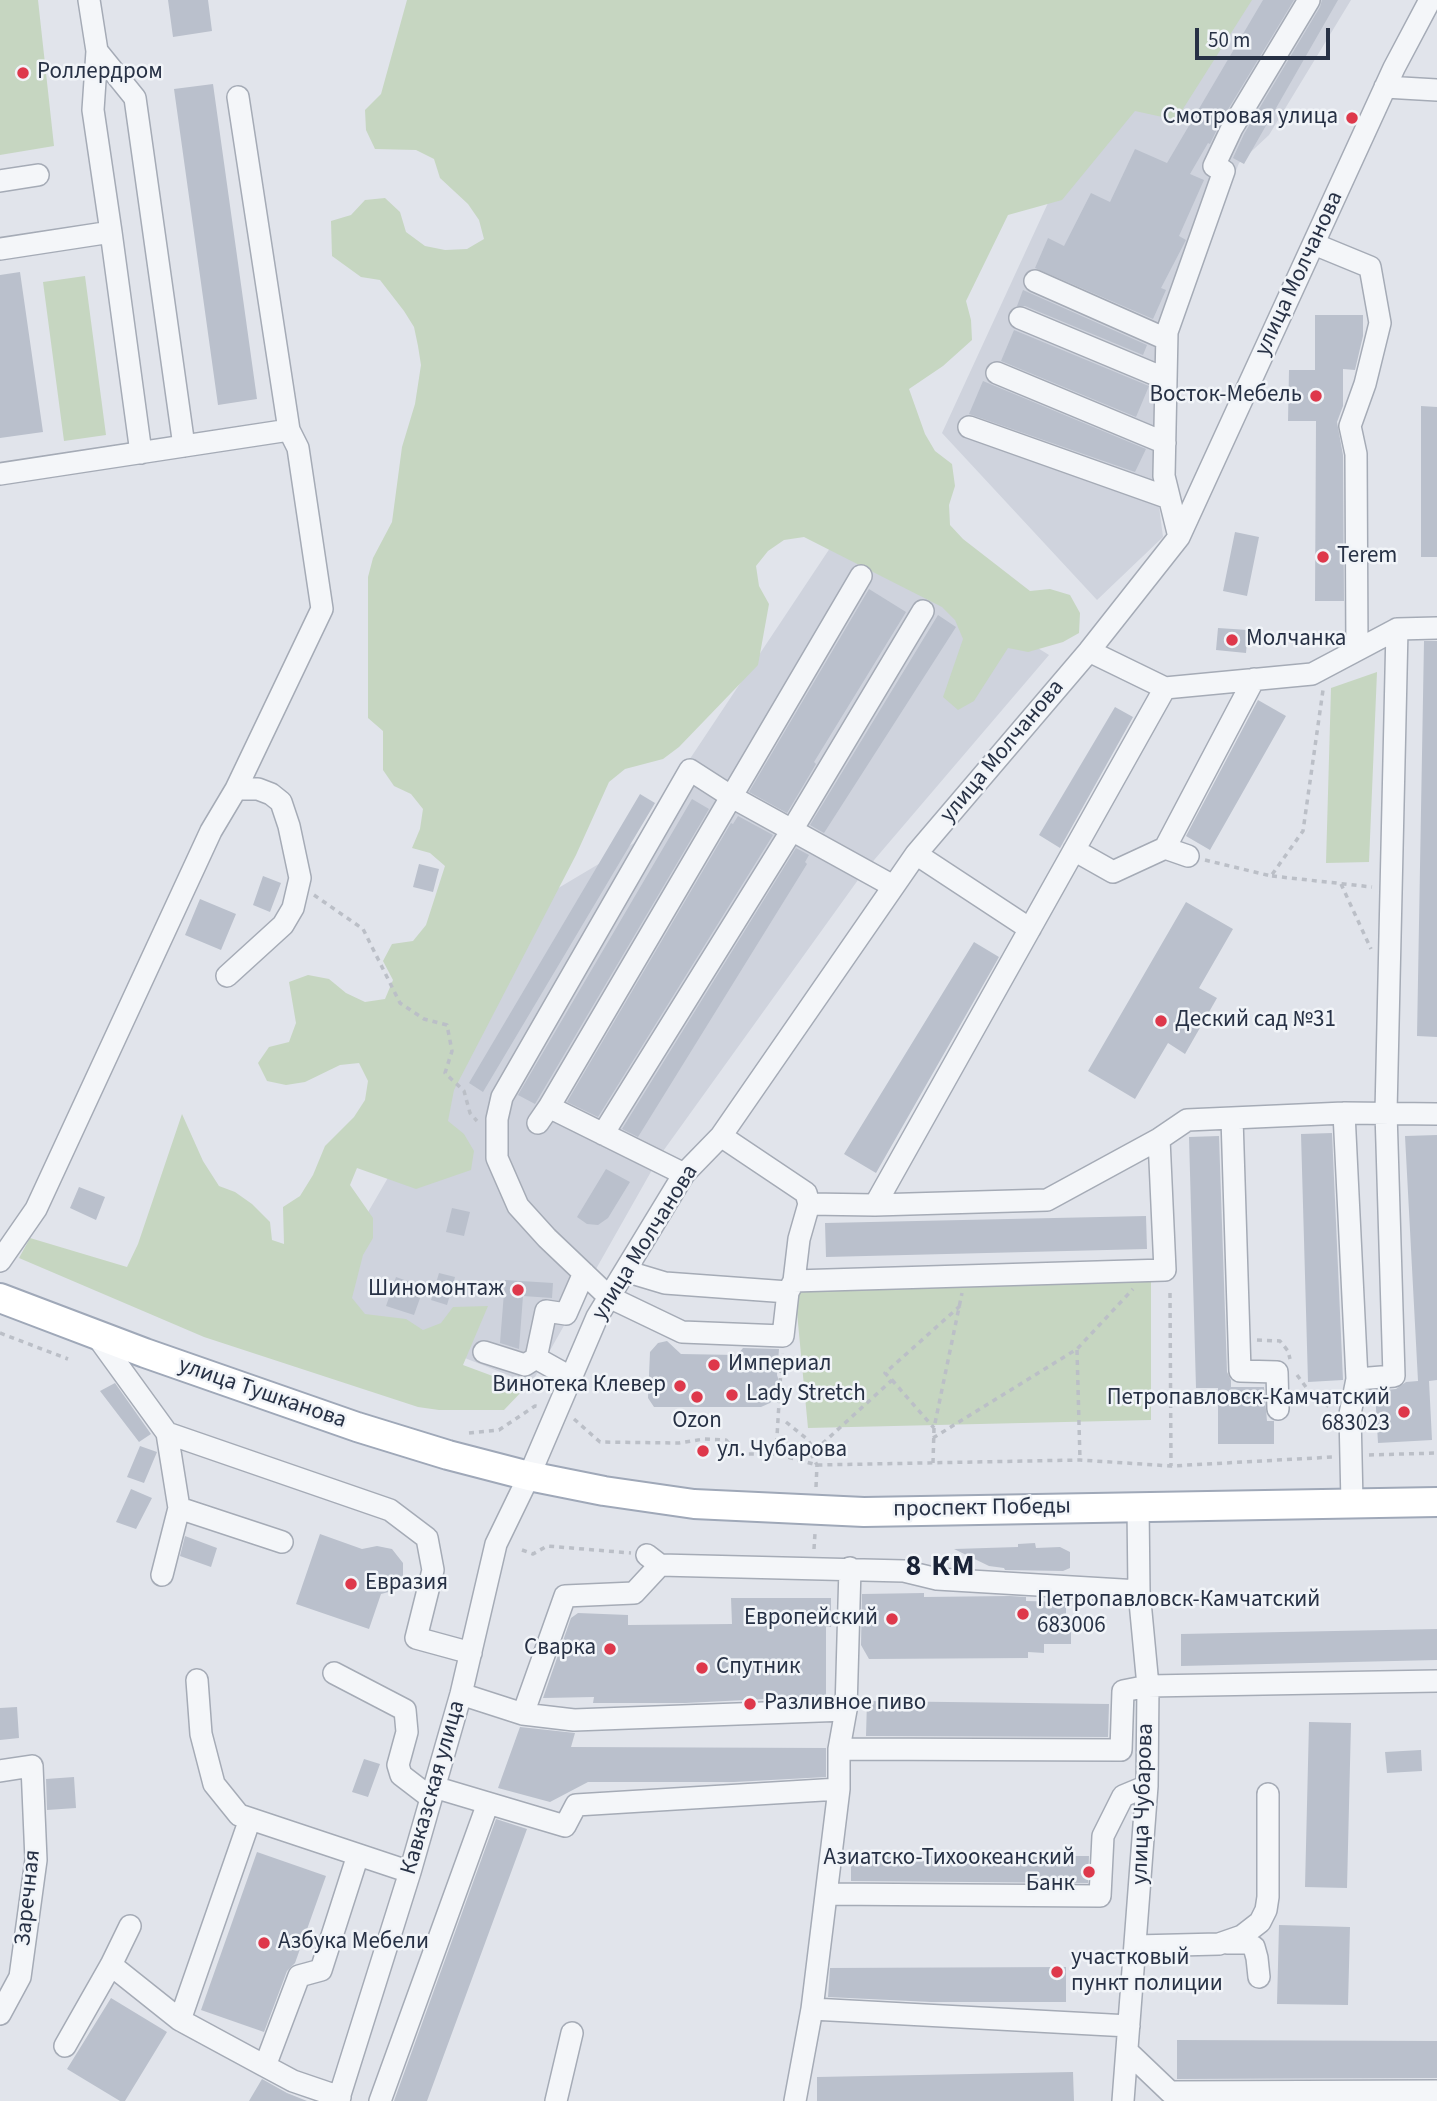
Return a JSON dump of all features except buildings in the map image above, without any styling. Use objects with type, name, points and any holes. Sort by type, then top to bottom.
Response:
[{"type":"main road","name":"улица Тушканова","points":[[0,1298],[96,1335],[357,1427],[529,1476]]},
{"type":"main road","name":"проспект Победы","points":[[529,1476],[604,1491],[694,1504],[794,1510],[864,1512],[1437,1502]]},
{"type":"street","points":[[89,0],[97,51],[93,110],[141,453]]},
{"type":"street","points":[[1179,537],[1164,477],[1167,332],[1224,171],[1214,166],[1232,128],[1309,0]]},
{"type":"street","name":"улица Молчанова","points":[[529,1476],[597,1317],[684,1174],[721,1136],[916,854],[1089,651],[1179,537],[1385,87],[1430,0]]},
{"type":"street","points":[[97,51],[135,98],[184,446]]},
{"type":"street","points":[[1385,87],[1437,90]]},
{"type":"street","points":[[0,1261],[36,1209],[211,831],[236,789],[322,610],[298,448],[289,430],[238,97]]},
{"type":"street","points":[[0,181],[38,175]]},
{"type":"street","points":[[0,249],[111,232]]},
{"type":"street","points":[[1314,244],[1370,267],[1380,323],[1365,384],[1350,426],[1356,454],[1357,650]]},
{"type":"street","points":[[1035,281],[1167,339]]},
{"type":"street","points":[[1020,318],[1166,379]]},
{"type":"street","points":[[997,373],[1165,443]]},
{"type":"street","points":[[969,427],[1169,498]]},
{"type":"street","points":[[0,474],[289,430]]},
{"type":"street","points":[[684,1174],[603,1134],[543,1115],[861,576]]},
{"type":"street","points":[[603,1134],[792,830],[923,611]]},
{"type":"street","points":[[1089,651],[1165,688],[1312,674],[1397,629],[1437,628]]},
{"type":"street","points":[[1357,1379],[1394,1376],[1386,1112],[1397,629]]},
{"type":"street","points":[[1074,850],[1113,872],[1166,848],[1254,679]]},
{"type":"street","points":[[875,1205],[1165,688]]},
{"type":"street","points":[[721,1136],[806,1193],[809,1204],[799,1239],[783,1336],[682,1332],[609,1297],[517,1206],[500,1171],[495,1141],[502,1097],[690,770],[732,797],[893,886]]},
{"type":"street","points":[[228,976],[284,925],[293,908],[300,878],[281,802],[258,789],[236,789]]},
{"type":"street","points":[[1166,848],[1188,856]]},
{"type":"street","points":[[916,854],[1030,929]]},
{"type":"street","points":[[809,1204],[875,1205],[1046,1200],[1159,1139],[1188,1120],[1344,1112],[1437,1114]]},
{"type":"street","points":[[1344,1112],[1357,1379],[1350,1414],[1352,1503]]},
{"type":"street","points":[[1232,1118],[1240,1371],[1277,1372],[1278,1409]]},
{"type":"street","points":[[625,1270],[665,1283],[791,1287],[964,1276],[1165,1270],[1159,1139]]},
{"type":"street","points":[[536,1359],[546,1311],[566,1314],[584,1273]]},
{"type":"street","points":[[96,1335],[167,1433],[179,1508],[162,1576]]},
{"type":"street","points":[[484,1352],[524,1365],[536,1359]]},
{"type":"street","points":[[536,1359],[570,1377]]},
{"type":"street","points":[[167,1433],[390,1510],[427,1538],[433,1570],[416,1638],[471,1653]]},
{"type":"street","name":"Кавказская улица","points":[[339,2099],[410,1872],[461,1694],[496,1544],[529,1476]]},
{"type":"street","name":"улица Чубарова","points":[[1123,2101],[1147,1786],[1148,1686],[1139,1591],[1138,1506]]},
{"type":"street","points":[[179,1508],[282,1542]]},
{"type":"street","points":[[523,1714],[565,1596],[635,1594],[653,1560],[904,1571],[937,1579],[1139,1591]]},
{"type":"street","points":[[795,2101],[812,2009],[839,1789],[839,1749],[846,1710],[850,1568]]},
{"type":"street","points":[[334,1672],[405,1710],[407,1732],[398,1765],[401,1775],[432,1793],[488,1804],[565,1826],[576,1805],[839,1789]]},
{"type":"street","points":[[197,1680],[201,1734],[214,1784],[239,1815],[410,1872]]},
{"type":"street","points":[[839,1749],[1121,1750],[1123,1691],[1148,1686],[1437,1681]]},
{"type":"street","points":[[461,1694],[523,1714],[574,1720],[846,1710]]},
{"type":"street","name":"Заречная","points":[[0,1771],[32,1766],[36,1860],[20,1977],[0,2014]]},
{"type":"street","points":[[827,1894],[1100,1896],[1103,1836],[1123,1796],[1147,1786]]},
{"type":"street","points":[[1214,1944],[1247,1933],[1259,1924],[1264,1916],[1269,1891],[1268,1794]]},
{"type":"street","points":[[380,2101],[488,1804]]},
{"type":"street","points":[[180,2020],[250,1819]]},
{"type":"street","points":[[265,2066],[299,1976],[321,1970],[358,1855]]},
{"type":"street","points":[[65,2046],[130,1926]]},
{"type":"street","points":[[1136,1946],[1252,1945],[1258,1958],[1259,1977]]},
{"type":"street","points":[[111,1965],[180,2020],[293,2081],[339,2099]]},
{"type":"street","points":[[812,2009],[1129,2026]]},
{"type":"street","points":[[556,2101],[572,2033]]},
{"type":"street","points":[[1127,2051],[1170,2091],[1437,2091]]},
{"type":"path","points":[[1271,876],[1303,831],[1326,667]]},
{"type":"path","points":[[1188,856],[1271,876],[1391,890]]},
{"type":"path","points":[[300,878],[310,892],[363,929],[400,1003],[424,1019],[447,1025],[452,1051],[445,1073],[464,1091],[470,1114],[495,1141]]},
{"type":"path","points":[[1341,884],[1373,954]]},
{"type":"path","points":[[933,1438],[1077,1349],[1151,1270]]},
{"type":"path","points":[[933,1463],[934,1429],[961,1305],[964,1276]]},
{"type":"path","points":[[1170,1293],[1171,1466]]},
{"type":"path","points":[[934,1429],[885,1373],[961,1305]]},
{"type":"path","points":[[0,1333],[68,1359]]},
{"type":"path","points":[[776,1454],[783,1336]]},
{"type":"path","points":[[1077,1349],[1080,1460]]},
{"type":"path","points":[[817,1465],[811,1454],[892,1380]]},
{"type":"path","points":[[469,1433],[499,1430],[535,1406],[575,1420],[600,1442],[678,1443],[704,1438],[726,1440],[739,1454],[776,1454],[817,1465],[1080,1460],[1171,1466],[1437,1452]]},
{"type":"path","points":[[786,1422],[807,1439],[815,1450]]},
{"type":"path","points":[[522,1550],[533,1554],[547,1546],[577,1547],[653,1560]]},
{"type":"shaded area","points":[[1200,0],[1351,0],[1269,135],[1239,163],[1158,369],[1153,460],[1163,537],[1097,600],[942,433],[1071,153]]},
{"type":"shaded area","points":[[844,527],[1049,655],[863,873],[661,1154],[531,1384],[317,1300],[555,890],[634,843]]},
{"type":"green space","name":"Роллердром","points":[[0,0],[38,0],[54,146],[0,155]]},
{"type":"green space","points":[[407,0],[1252,0],[1176,120],[1135,111],[1062,200],[1008,215],[966,301],[972,340],[943,366],[909,389],[925,434],[935,451],[952,464],[955,486],[949,505],[950,525],[963,539],[1030,591],[1050,589],[1070,595],[1080,613],[1079,633],[1063,642],[1028,652],[1008,648],[974,701],[958,710],[943,697],[963,639],[955,620],[942,607],[804,537],[784,540],[768,551],[756,566],[759,586],[769,604],[758,665],[679,747],[663,759],[625,769],[609,782],[576,855],[454,1090],[448,1121],[464,1134],[474,1151],[471,1170],[416,1189],[357,1168],[350,1185],[373,1218],[373,1238],[363,1255],[352,1298],[365,1314],[406,1319],[423,1330],[441,1323],[453,1307],[488,1306],[463,1365],[525,1388],[504,1410],[439,1410],[418,1407],[204,1337],[19,1258],[30,1238],[127,1267],[138,1244],[182,1114],[203,1161],[219,1186],[235,1192],[252,1204],[270,1222],[272,1240],[284,1244],[283,1207],[300,1196],[313,1175],[325,1146],[354,1117],[365,1100],[368,1081],[359,1063],[340,1065],[305,1082],[286,1085],[267,1081],[258,1063],[269,1047],[289,1042],[296,1023],[289,982],[308,975],[329,979],[346,993],[365,1002],[385,999],[393,980],[383,961],[392,944],[413,941],[426,925],[445,866],[430,853],[412,848],[420,829],[423,809],[411,794],[394,786],[383,770],[383,731],[368,718],[368,577],[373,558],[392,522],[402,447],[415,404],[421,365],[418,346],[414,327],[380,280],[361,277],[332,256],[331,221],[351,215],[365,200],[385,198],[400,212],[406,232],[425,246],[445,250],[467,249],[484,239],[479,220],[468,204],[440,178],[434,159],[416,150],[375,149],[366,130],[365,110],[381,94]]},
{"type":"green space","points":[[85,276],[106,435],[64,441],[43,282]]},
{"type":"green space","points":[[1377,672],[1369,862],[1326,863],[1331,688]]},
{"type":"green space","points":[[1151,1270],[1151,1420],[808,1428],[794,1281]]},
{"type":"place","name":"Роллердром","points":[[23,73]]},
{"type":"place","name":"Смотровая улица","points":[[1352,118]]},
{"type":"place","name":"Восток-Мебель","points":[[1316,396]]},
{"type":"place","name":"Terem","points":[[1323,557]]},
{"type":"place","name":"Молчанка","points":[[1232,640]]},
{"type":"place","name":"Деский сад №31","points":[[1161,1021]]},
{"type":"place","name":"Шиномонтаж","points":[[518,1290]]},
{"type":"place","name":"Империал","points":[[714,1365]]},
{"type":"place","name":"Винотека Клевер","points":[[680,1386]]},
{"type":"place","name":"Lady Stretch","points":[[732,1395]]},
{"type":"place","name":"Ozon","points":[[697,1397]]},
{"type":"place","name":"Петропавловск-Камчатский 683023","points":[[1404,1412]]},
{"type":"place","name":"ул. Чубарова","points":[[703,1451]]},
{"type":"place","name":"Евразия","points":[[351,1584]]},
{"type":"place","name":"Петропавловск-Камчатский 683006","points":[[1023,1614]]},
{"type":"place","name":"Европейский","points":[[892,1619]]},
{"type":"place","name":"Сварка","points":[[610,1649]]},
{"type":"place","name":"Спутник","points":[[702,1668]]},
{"type":"place","name":"Разливное пиво","points":[[750,1704]]},
{"type":"place","name":"Азиатско-Тихоокеанский Банк","points":[[1089,1872]]},
{"type":"place","name":"Азбука Мебели","points":[[264,1943]]},
{"type":"place","name":"участковый пункт полиции","points":[[1057,1972]]},
{"type":"district","name":"8 КМ","points":[[941,1568]]}]
